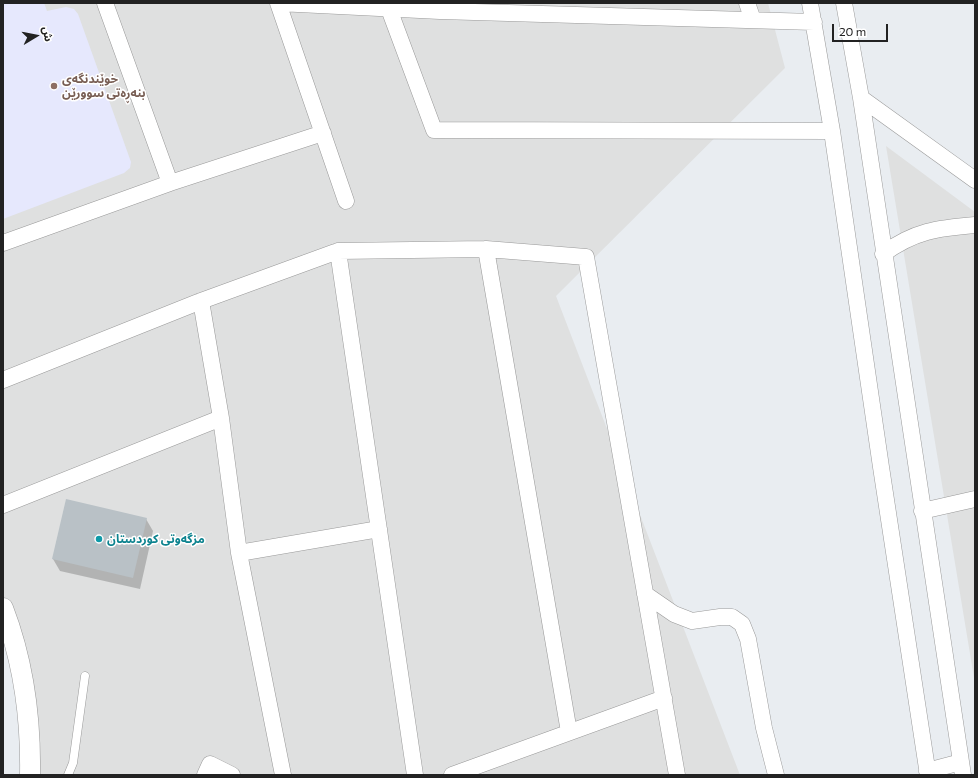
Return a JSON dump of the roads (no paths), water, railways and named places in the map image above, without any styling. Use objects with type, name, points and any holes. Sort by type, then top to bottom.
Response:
[{"type":"street","points":[[105,3],[170,183]]},
{"type":"street","points":[[346,201],[278,3],[389,9],[439,7],[587,10],[753,20],[814,22]]},
{"type":"street","points":[[747,3],[753,20]]},
{"type":"street","points":[[810,3],[832,131],[880,467],[928,773],[962,769],[860,98],[844,3]]},
{"type":"street","points":[[389,9],[434,130],[832,131]]},
{"type":"street","points":[[860,98],[975,180]]},
{"type":"street","points":[[3,243],[170,183],[323,134]]},
{"type":"street","points":[[883,254],[904,240],[928,231],[975,225]]},
{"type":"street","points":[[486,248],[569,732]]},
{"type":"street","points":[[3,380],[200,301],[338,251],[486,248],[586,256],[677,775]]},
{"type":"street","points":[[338,251],[415,775]]},
{"type":"street","points":[[200,301],[220,418],[239,553],[283,775]]},
{"type":"street","points":[[3,505],[220,418]]},
{"type":"street","points":[[922,511],[975,500]]},
{"type":"street","points":[[239,553],[379,529]]},
{"type":"street","points":[[646,594],[674,614],[692,621],[732,617],[742,624],[748,639],[764,728],[776,775]]},
{"type":"street","points":[[3,608],[13,634],[23,684],[30,752],[30,775]]},
{"type":"street","points":[[452,775],[664,698]]},
{"type":"street","points":[[205,775],[210,764],[232,775]]},
{"type":"lane","points":[[68,775],[73,763],[85,676]]},
{"type":"place","name":"خوێندنگەی بنەڕەتی سوورێن","points":[[54,86]]},
{"type":"place","name":"مزگەوتی کوردستان","points":[[99,539]]}]
